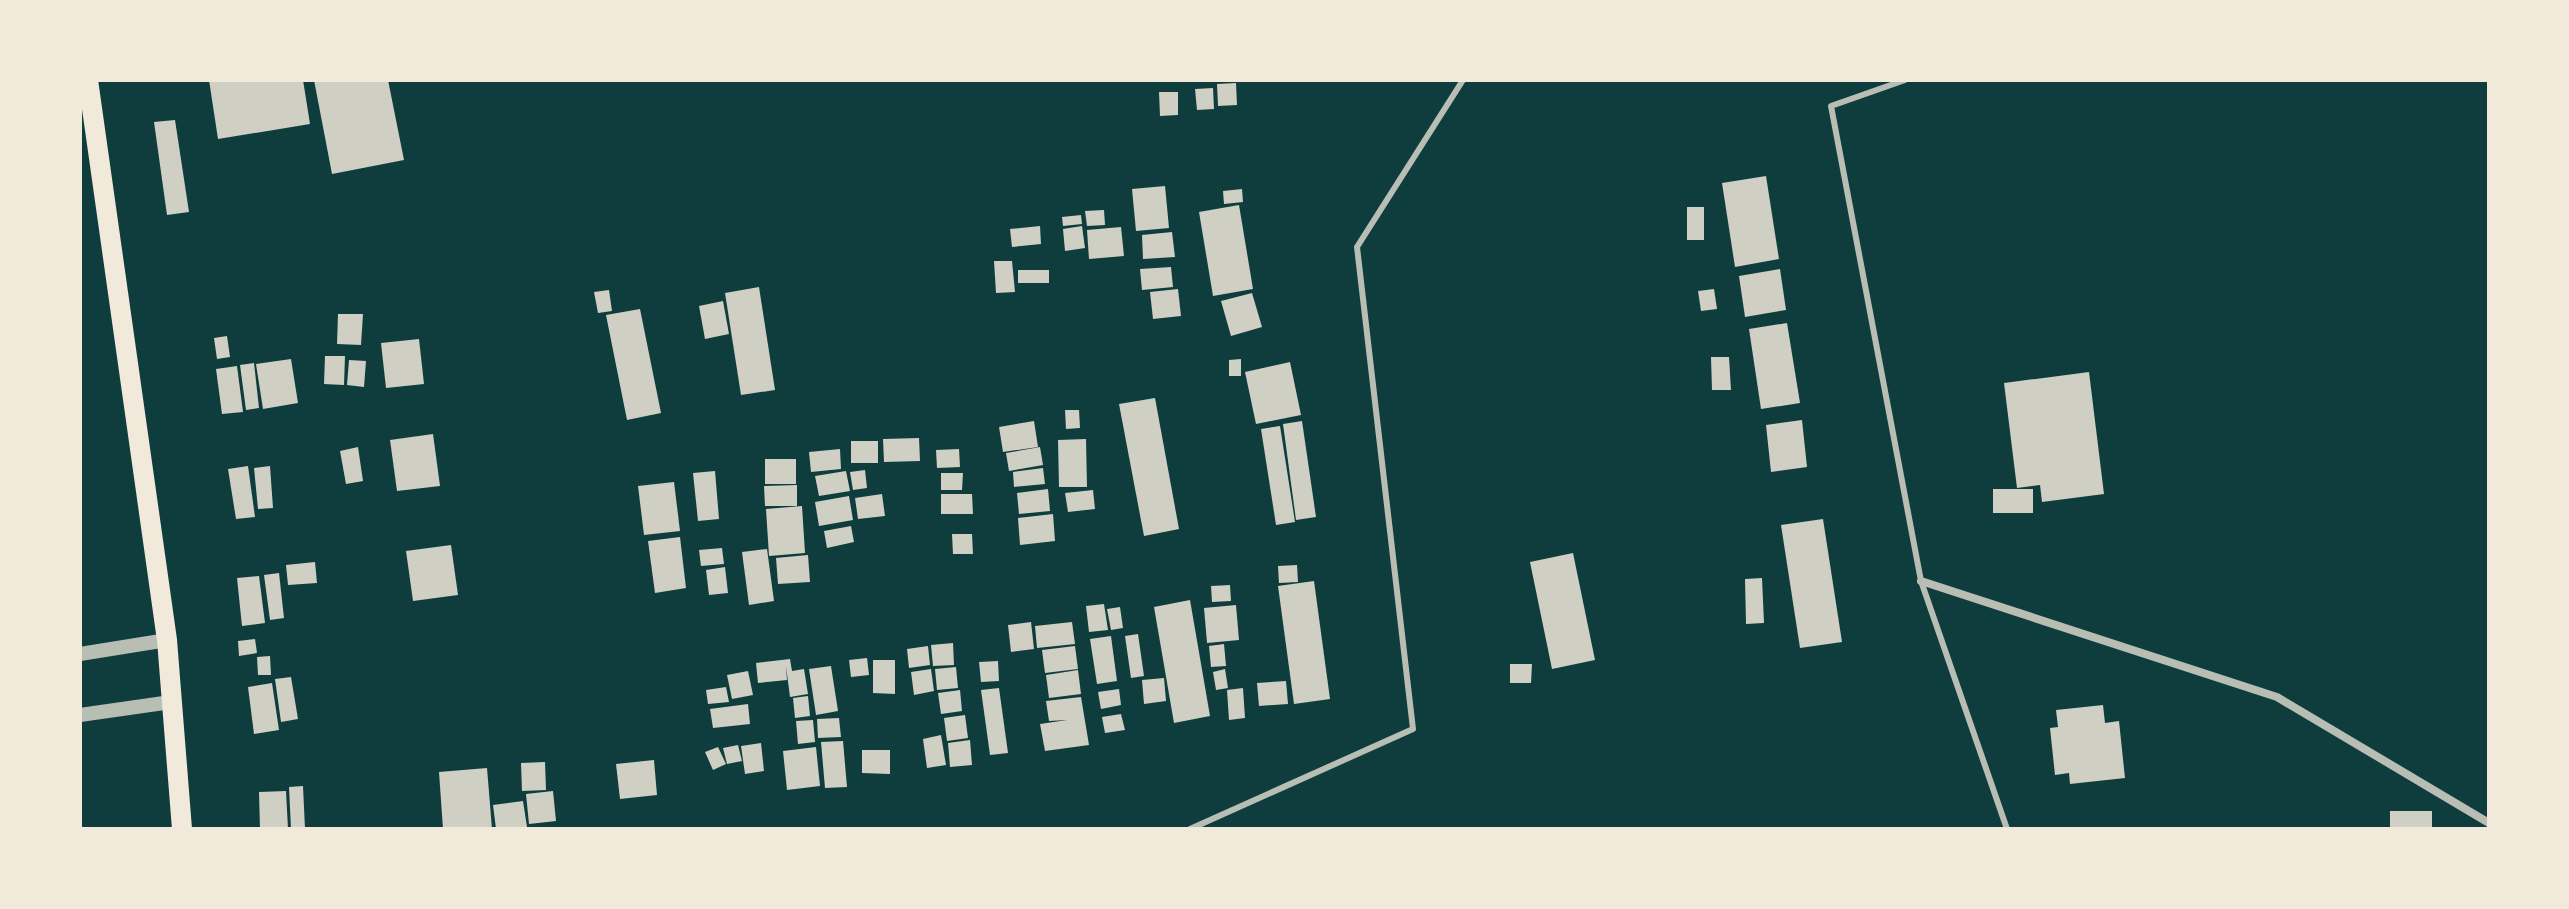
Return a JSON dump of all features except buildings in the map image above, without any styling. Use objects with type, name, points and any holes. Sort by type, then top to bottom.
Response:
[{"type":"main road","points":[[88,80],[86,102],[167,640],[182,829]]},
{"type":"street","points":[[1921,581],[2277,697],[2489,823]]},
{"type":"street","points":[[80,654],[167,640]]},
{"type":"street","points":[[80,715],[171,702]]},
{"type":"lane","points":[[1190,829],[1413,729],[1357,247],[1463,80]]},
{"type":"lane","points":[[1905,80],[1831,106],[1921,581],[2007,829]]}]
